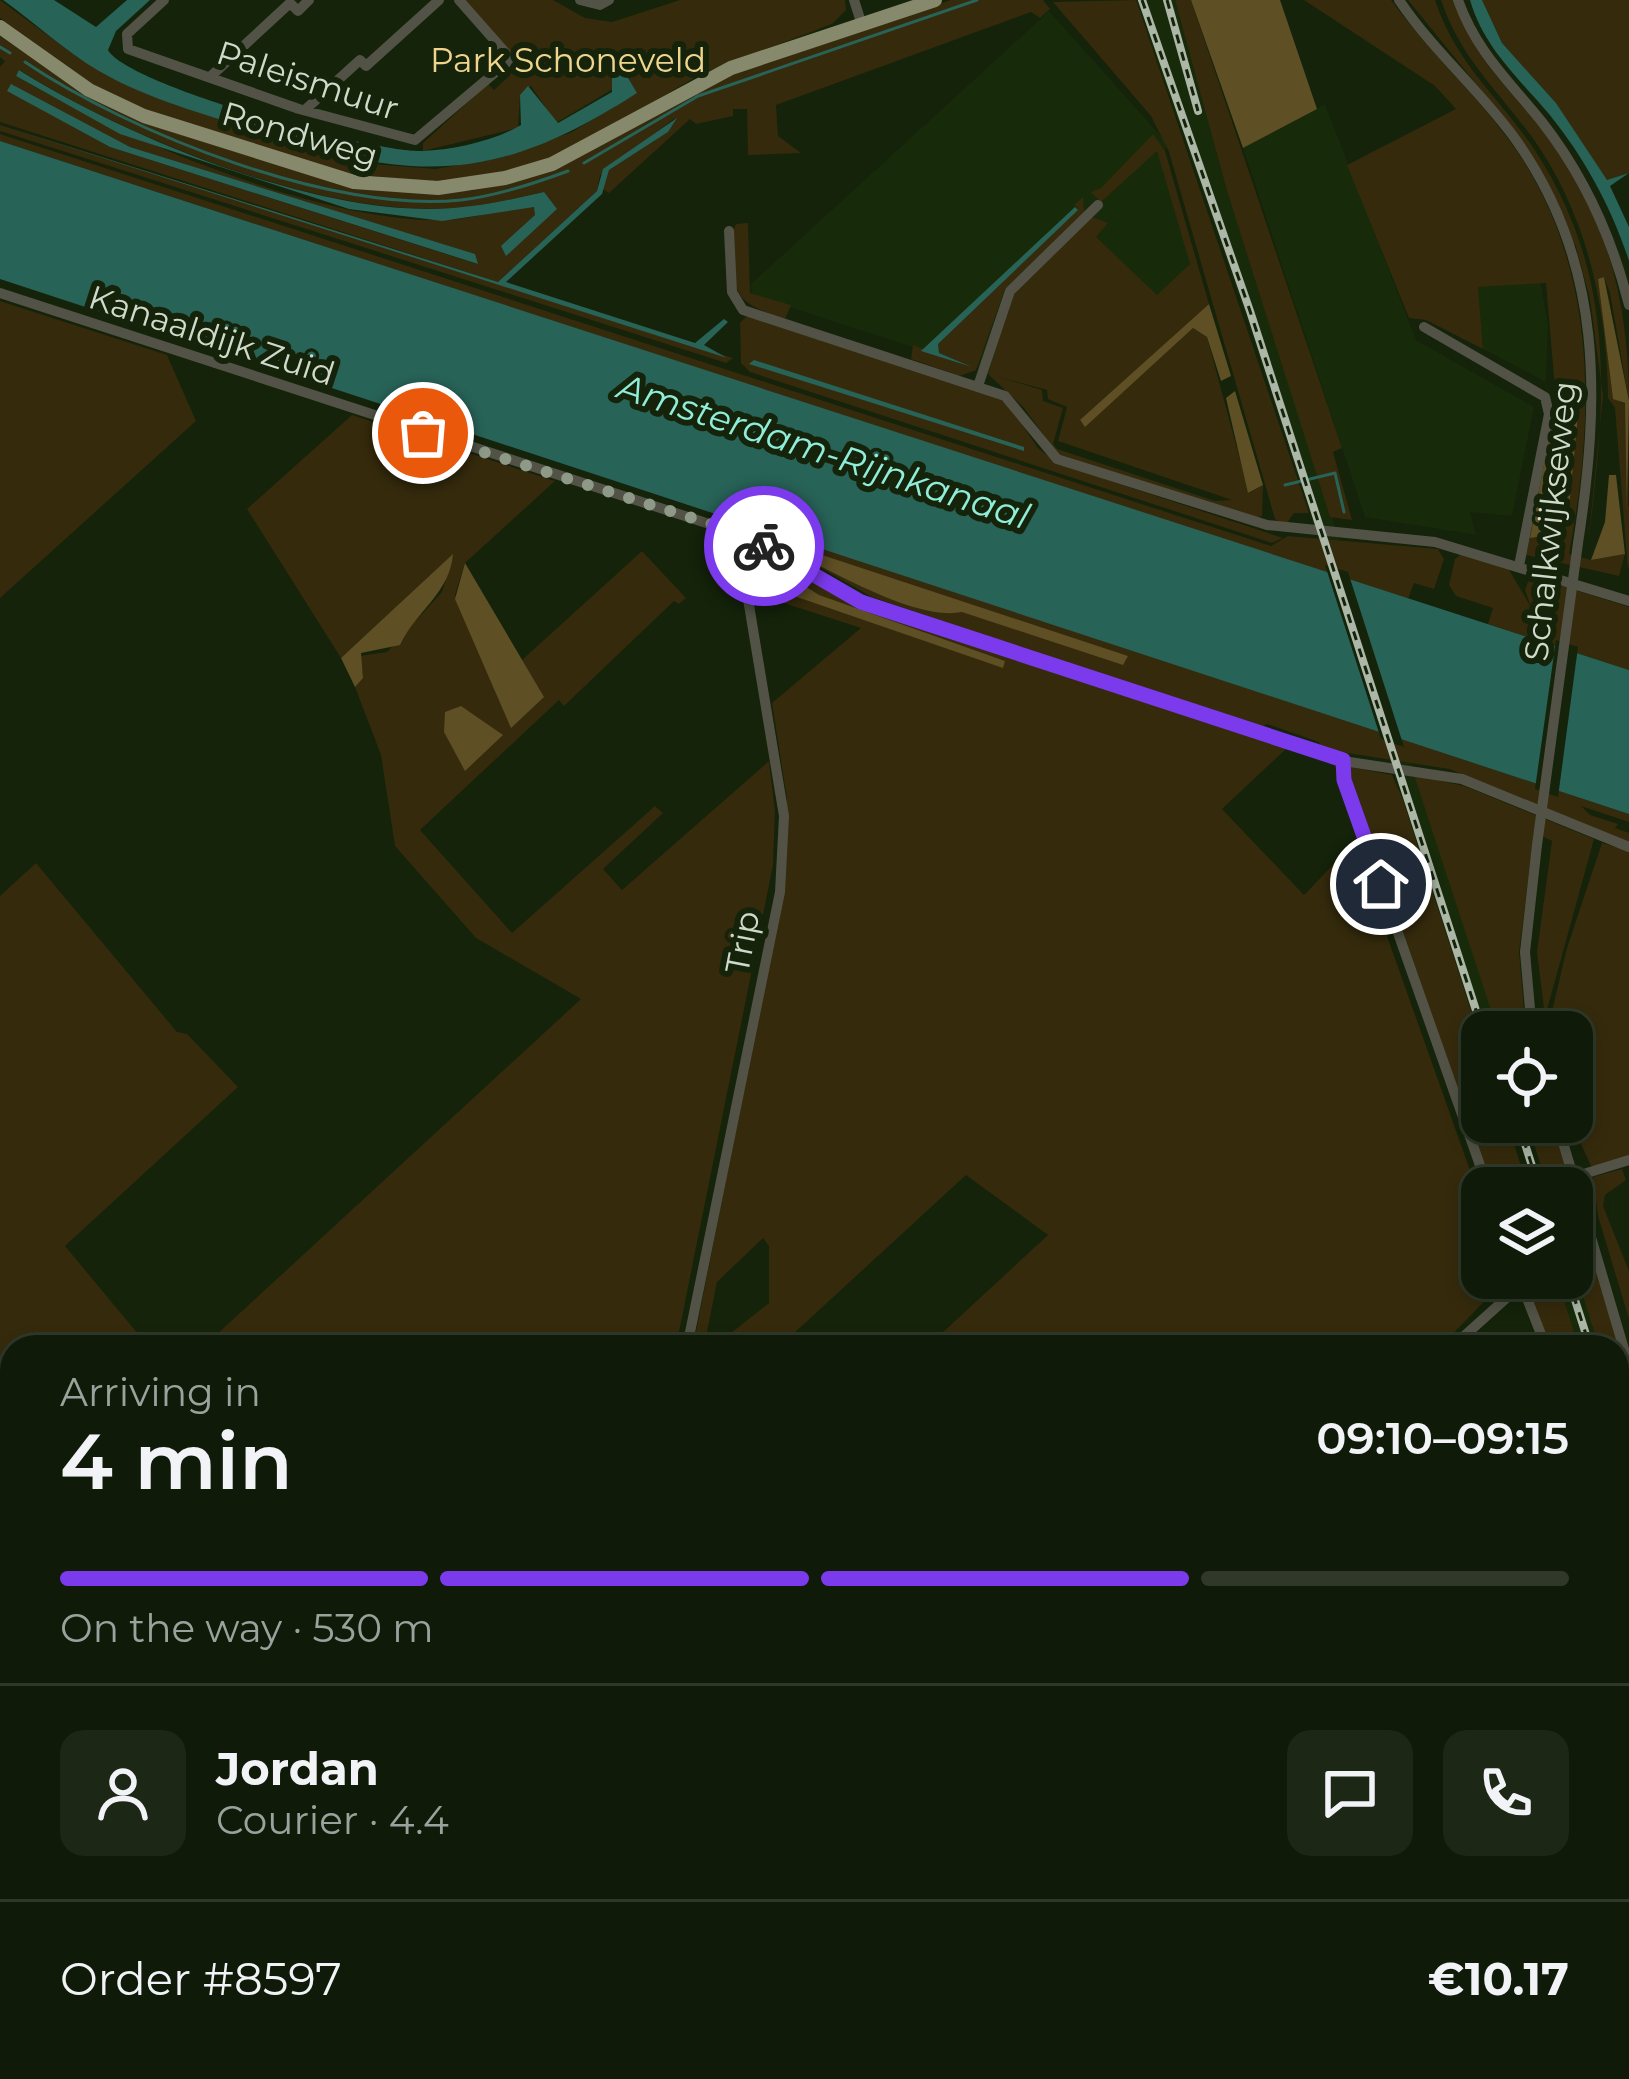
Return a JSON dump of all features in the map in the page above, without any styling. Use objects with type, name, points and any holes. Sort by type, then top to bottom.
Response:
[{"type":"main road","name":"Rondweg","points":[[0,27],[89,91],[144,116],[354,182],[438,188],[505,178],[553,164],[702,81],[935,0]]},
{"type":"street","name":"Paleismuur","points":[[164,0],[127,34],[125,45],[210,77],[419,140],[511,59],[459,0]]},
{"type":"street","points":[[210,77],[290,3],[298,10],[309,0]]},
{"type":"street","points":[[307,108],[360,60],[366,66],[439,0]]},
{"type":"street","points":[[580,0],[600,5],[609,0]]},
{"type":"street","points":[[854,0],[862,25]]},
{"type":"street","name":"Schalkwijkseweg","points":[[1399,0],[1516,140],[1577,259],[1593,337],[1595,379],[1578,544],[1525,952],[1530,1011]]},
{"type":"street","points":[[1458,0],[1479,51],[1577,172],[1602,218],[1629,305]]},
{"type":"street","points":[[978,386],[1010,290],[1098,206]]},
{"type":"street","points":[[729,231],[732,292],[743,310],[1012,401],[1057,459],[1267,525],[1435,542],[1627,596]]},
{"type":"street","name":"Kanaaldijk Zuid","points":[[0,293],[737,532],[861,602],[1343,760],[1462,779],[1629,847]]},
{"type":"street","points":[[1424,327],[1545,397],[1549,414],[1519,566]]},
{"type":"street","name":"Trip","points":[[689,1335],[779,892],[784,816],[748,598],[770,550]]},
{"type":"street","points":[[1343,760],[1344,780],[1481,1167]]},
{"type":"street","points":[[1593,1171],[1629,1160]]},
{"type":"street","points":[[1593,1242],[1620,1335]]},
{"type":"street","points":[[1465,1335],[1502,1299]]},
{"type":"street","points":[[1528,1299],[1541,1335]]},
{"type":"shaded area","points":[[1136,0],[1175,0],[1227,191],[1491,1011],[1471,1011],[1245,313]]},
{"type":"shaded area","points":[[1191,0],[1280,0],[1317,109],[1243,148]]},
{"type":"shaded area","points":[[1049,11],[1168,144],[1163,157],[1194,265],[1153,301],[1005,377],[752,295],[751,284]]},
{"type":"shaded area","points":[[1325,104],[1416,340],[1534,407],[1512,516],[1470,512],[1476,535],[1365,517],[1243,148]]},
{"type":"shaded area","points":[[1604,277],[1629,401],[1627,512],[1625,403],[1613,399],[1598,279]]},
{"type":"shaded area","points":[[1540,281],[1548,324],[1546,382],[1483,349],[1477,287]]},
{"type":"shaded area","points":[[1209,304],[1231,376],[1221,381],[1207,337],[1193,328],[1085,427],[1080,420]]},
{"type":"shaded area","points":[[1235,391],[1263,485],[1248,493],[1226,398]]},
{"type":"shaded area","points":[[1556,401],[1572,404],[1578,416],[1569,507],[1560,534],[1530,538]]},
{"type":"shaded area","points":[[1609,475],[1616,475],[1625,554],[1591,560],[1605,522]]},
{"type":"shaded area","points":[[801,548],[1128,656],[1123,665],[962,612],[924,610],[902,603],[800,556]]},
{"type":"shaded area","points":[[453,554],[446,580],[400,645],[361,653],[363,678],[355,687],[341,658]]},
{"type":"shaded area","points":[[465,563],[544,697],[511,728],[455,599]]},
{"type":"shaded area","points":[[786,574],[819,595],[1005,661],[1003,668],[768,587]]},
{"type":"shaded area","points":[[461,706],[503,735],[465,771],[444,732],[445,712]]},
{"type":"shaded area","points":[[1564,1299],[1584,1299],[1595,1335],[1575,1335]]},
{"type":"green space","name":"Park Schoneveld","points":[[0,0],[77,57],[133,88],[361,163],[435,169],[500,158],[572,132],[637,93],[613,89],[556,123],[531,86],[520,95],[518,128],[423,151],[423,143],[488,84],[494,90],[507,78],[502,72],[516,59],[463,0],[553,0],[585,18],[612,22],[680,0],[845,0],[846,10],[832,24],[701,74],[571,150],[515,171],[436,183],[331,171],[105,93],[0,18]]},
{"type":"green space","points":[[951,0],[1043,0],[1050,9],[1040,18],[1031,12],[776,105],[778,136],[801,153],[748,155],[747,109],[733,109],[733,116],[696,124],[690,119],[609,193],[603,189],[609,170],[668,132],[675,118],[600,175],[597,191],[498,282],[0,122],[0,67],[5,61],[0,57],[0,36],[80,90],[398,190],[471,191],[501,183],[730,75]],"holes":[[[20,70],[115,122],[288,187],[402,208],[464,207],[543,192],[556,210],[502,246],[536,215],[535,207],[443,220],[394,217],[282,192],[110,125],[16,76]],[[7,90],[130,147],[474,254],[477,264],[110,147]]]},
{"type":"green space","points":[[1136,0],[1309,513],[1294,513],[1285,526],[1275,519],[1169,152],[1151,116],[1053,2]]},
{"type":"green space","points":[[1175,0],[1191,0],[1342,448],[1333,452],[1352,520],[1330,517],[1227,191]]},
{"type":"green space","points":[[1304,0],[1391,0],[1495,122],[1538,187],[1560,236],[1582,339],[1584,446],[1569,554],[1591,560],[1625,554],[1619,576],[1526,555],[1530,538],[1548,536],[1545,553],[1562,554],[1578,417],[1572,404],[1556,401],[1546,283],[1478,287],[1483,349],[1426,320],[1409,318],[1347,165],[1456,109],[1435,86]]},
{"type":"green space","points":[[1408,0],[1435,0],[1455,44],[1536,152],[1563,199],[1593,294],[1601,379],[1590,299],[1576,247],[1524,143]]},
{"type":"green space","points":[[1441,0],[1454,0],[1479,53],[1562,158],[1597,222],[1609,256],[1628,364],[1629,401],[1604,277],[1598,279],[1613,398],[1625,404],[1628,570],[1615,408],[1608,398],[1598,295],[1580,228],[1551,166],[1469,56]]},
{"type":"green space","points":[[1482,0],[1629,0],[1629,173],[1607,181],[1556,103],[1502,43]]},
{"type":"green space","points":[[0,125],[733,358],[726,363],[0,131]]},
{"type":"green space","points":[[0,134],[1271,546],[1288,536],[1438,549],[1444,559],[1434,589],[1414,583],[1408,599],[0,141]]},
{"type":"green space","points":[[1153,134],[1165,151],[1209,304],[1080,421],[1085,426],[1193,328],[1207,337],[1249,493],[1263,485],[1262,516],[1256,518],[1058,454],[1024,408],[988,374],[1012,295],[1092,217],[1108,223],[1096,237],[1157,295],[1190,264],[1157,151],[1101,202],[1091,192],[1101,188]],"holes":[[[996,376],[1047,390],[1048,399],[1067,407],[1058,441],[1232,500],[1215,501],[1057,449],[1053,444],[1063,408],[1043,401],[1042,390]]]},
{"type":"green space","points":[[1083,197],[1084,212],[1005,289],[976,370],[960,376],[911,359],[913,345],[972,367],[939,353],[938,344],[1078,208],[1074,205]]},
{"type":"green space","points":[[748,223],[750,293],[791,305],[785,319],[752,305],[738,290],[732,233],[736,224]]},
{"type":"green space","points":[[0,301],[167,355],[196,421],[0,598]]},
{"type":"green space","points":[[747,316],[1006,401],[1038,448],[1056,463],[1283,538],[1272,543],[750,372],[741,363],[740,323]]},
{"type":"green space","points":[[352,415],[555,481],[465,563],[455,595],[511,727],[543,697],[522,660],[642,551],[686,598],[679,604],[674,601],[564,706],[559,700],[420,830],[512,933],[655,806],[663,813],[603,869],[622,890],[769,761],[775,811],[773,865],[678,1335],[216,1335],[581,999],[476,938],[395,846],[381,755],[355,687],[363,674],[359,656],[387,652],[442,592],[453,556],[341,658],[247,509]]},
{"type":"green space","points":[[739,521],[1629,814],[1629,822],[1581,806],[1590,815],[1618,824],[1615,828],[1629,833],[1629,842],[1449,769],[1322,749],[1319,742],[1267,724],[1259,728],[872,597]]},
{"type":"green space","points":[[1463,553],[1508,568],[1531,607],[1525,590],[1530,576],[1629,607],[1629,670],[1488,624],[1493,608],[1456,596],[1449,585],[1455,559]]},
{"type":"green space","points":[[789,569],[864,610],[1288,747],[1222,809],[1304,895],[1354,843],[1469,1167],[1461,1167],[1461,1299],[1487,1299],[1452,1335],[940,1335],[1048,1235],[966,1175],[792,1335],[728,1335],[769,1303],[769,1246],[763,1238],[717,1282],[706,1335],[695,1335],[785,881],[787,799],[772,703],[861,628],[756,594],[763,575]]},
{"type":"green space","points":[[1350,767],[1392,775],[1403,800],[1471,1011],[1461,1011],[1461,1101],[1348,785]]},
{"type":"green space","points":[[1414,775],[1464,786],[1594,839],[1544,1011],[1537,952],[1552,841],[1534,832],[1519,952],[1524,1011],[1491,1011]]},
{"type":"green space","points":[[1602,843],[1629,851],[1629,1155],[1593,1168],[1581,1143],[1593,1143],[1593,1011],[1552,1011]]},
{"type":"green space","points":[[36,863],[177,1032],[187,1034],[238,1087],[65,1246],[139,1335],[0,1335],[0,896]]},
{"type":"green space","points":[[1476,1143],[1514,1143],[1521,1167],[1484,1167]]},
{"type":"green space","points":[[1534,1143],[1559,1143],[1566,1167],[1541,1167]]},
{"type":"green space","points":[[1622,1169],[1626,1180],[1605,1195],[1603,1206],[1629,1271],[1629,1319],[1598,1216],[1593,1177]]},
{"type":"green space","points":[[1593,1250],[1613,1320],[1616,1335],[1595,1335],[1584,1299],[1593,1299]]},
{"type":"green space","points":[[1532,1299],[1564,1299],[1575,1335],[1545,1335]]},
{"type":"water","points":[[3,0],[54,0],[96,27],[127,0],[150,0],[116,31],[108,50],[125,65],[255,115],[396,149],[447,149],[510,131],[521,125],[520,95],[528,86],[558,123],[612,92],[612,69],[622,68],[637,93],[587,123],[498,158],[455,166],[366,160],[262,133],[138,90],[86,63]]},
{"type":"water","points":[[1470,0],[1482,0],[1502,43],[1556,103],[1607,180],[1629,173],[1610,186],[1629,227],[1629,261],[1585,165],[1493,47]]},
{"type":"water","points":[[19,70],[114,122],[228,169],[287,187],[401,208],[464,207],[544,192],[557,209],[506,256],[501,246],[535,215],[534,207],[442,221],[349,209],[120,134],[16,76]]},
{"type":"water","points":[[11,84],[130,147],[475,254],[478,264],[110,147],[7,91]]},
{"type":"water","points":[[677,118],[668,132],[609,170],[602,194],[506,282],[695,343],[724,319],[728,322],[704,345],[727,358],[0,125],[498,282],[597,191],[603,169]]},
{"type":"water","name":"Amsterdam-Rijnkanaal","points":[[0,141],[1629,670],[1629,814],[0,279]]},
{"type":"water","points":[[1075,207],[1078,210],[938,344],[939,353],[972,367],[921,351]]},
{"type":"water","points":[[754,360],[1024,447],[1024,451],[749,364]]},
{"type":"pier","points":[[1325,565],[1348,572],[1404,747],[1381,739]]},
{"type":"pier","points":[[1556,640],[1578,647],[1558,797],[1535,789]]},
{"type":"waterway","points":[[584,163],[698,96],[977,0]]},
{"type":"waterway","points":[[0,47],[10,53]]},
{"type":"waterway","points":[[25,62],[175,141],[294,181],[354,194],[410,201],[461,200],[568,171]]},
{"type":"waterway","points":[[1285,485],[1335,473],[1344,512]]},
{"type":"railway","points":[[1142,0],[1250,311],[1476,1011]]},
{"type":"railway","points":[[1167,0],[1198,111]]},
{"type":"railway","points":[[1525,1143],[1532,1167]]},
{"type":"railway","points":[[1575,1299],[1586,1335]]},
{"type":"way so far","points":[[423,433],[737,532],[764,546]]},
{"type":"route","points":[[764,546],[861,602],[1343,760],[1344,780],[1381,884]]}]
